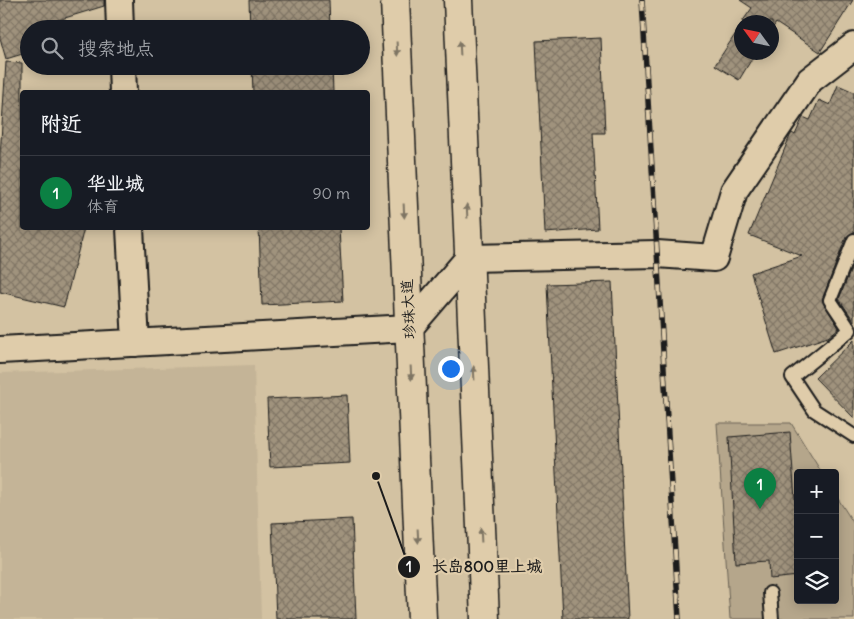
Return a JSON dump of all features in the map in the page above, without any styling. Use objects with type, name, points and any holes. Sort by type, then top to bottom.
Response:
[{"type":"main road","name":"珍珠大道","points":[[394,0],[422,619]]},
{"type":"main road","points":[[458,0],[485,619]]},
{"type":"street","points":[[119,0],[120,20]]},
{"type":"street","points":[[0,350],[409,328],[469,258],[657,254],[714,258],[734,191],[810,80],[854,46]]},
{"type":"street","points":[[122,75],[123,90]]},
{"type":"street","points":[[130,230],[136,342]]},
{"type":"lane","points":[[854,240],[830,300],[850,330],[792,377],[814,410],[854,436]]},
{"type":"lane","points":[[770,594],[772,619]]},
{"type":"shaded area","points":[[254,365],[261,619],[0,619],[0,373]]},
{"type":"shaded area","points":[[717,423],[791,423],[820,469],[794,469],[794,604],[839,604],[839,500],[854,524],[854,619],[730,619]]},
{"type":"building","points":[[0,0],[104,0],[104,6],[58,20],[20,20],[20,55],[6,59],[0,38]]},
{"type":"building","points":[[249,0],[329,0],[330,20],[250,20]]},
{"type":"building","points":[[740,0],[853,0],[820,52],[779,25],[779,15],[747,15],[752,8]]},
{"type":"building","points":[[734,36],[734,60],[751,60],[739,80],[715,65]]},
{"type":"building","points":[[601,38],[605,133],[593,133],[598,229],[545,233],[536,41]]},
{"type":"building","points":[[6,62],[20,63],[22,90],[20,90],[20,230],[83,230],[64,307],[0,292],[0,156]]},
{"type":"building","points":[[252,75],[332,75],[333,90],[253,90]]},
{"type":"building","points":[[838,85],[854,92],[854,232],[846,237],[822,300],[839,328],[828,337],[776,354],[751,273],[802,256],[749,235],[790,136],[792,133],[795,135],[803,117],[810,120],[819,100],[830,105]]},
{"type":"building","points":[[259,230],[339,230],[343,301],[262,305]]},
{"type":"building","points":[[854,262],[854,321],[839,299]]},
{"type":"building","points":[[612,282],[628,619],[563,619],[547,284]]},
{"type":"building","points":[[854,340],[854,418],[815,378]]},
{"type":"building","points":[[347,395],[350,463],[270,467],[267,399]]},
{"type":"building","points":[[790,432],[794,486],[794,576],[770,579],[769,561],[736,563],[729,437]]},
{"type":"building","points":[[352,519],[356,619],[276,619],[272,523]]},
{"type":"railway","points":[[642,0],[679,619]]},
{"type":"place","name":"长岛800里上城","points":[[376,476]]},
{"type":"place","name":"华业城","points":[[760,509]]}]
